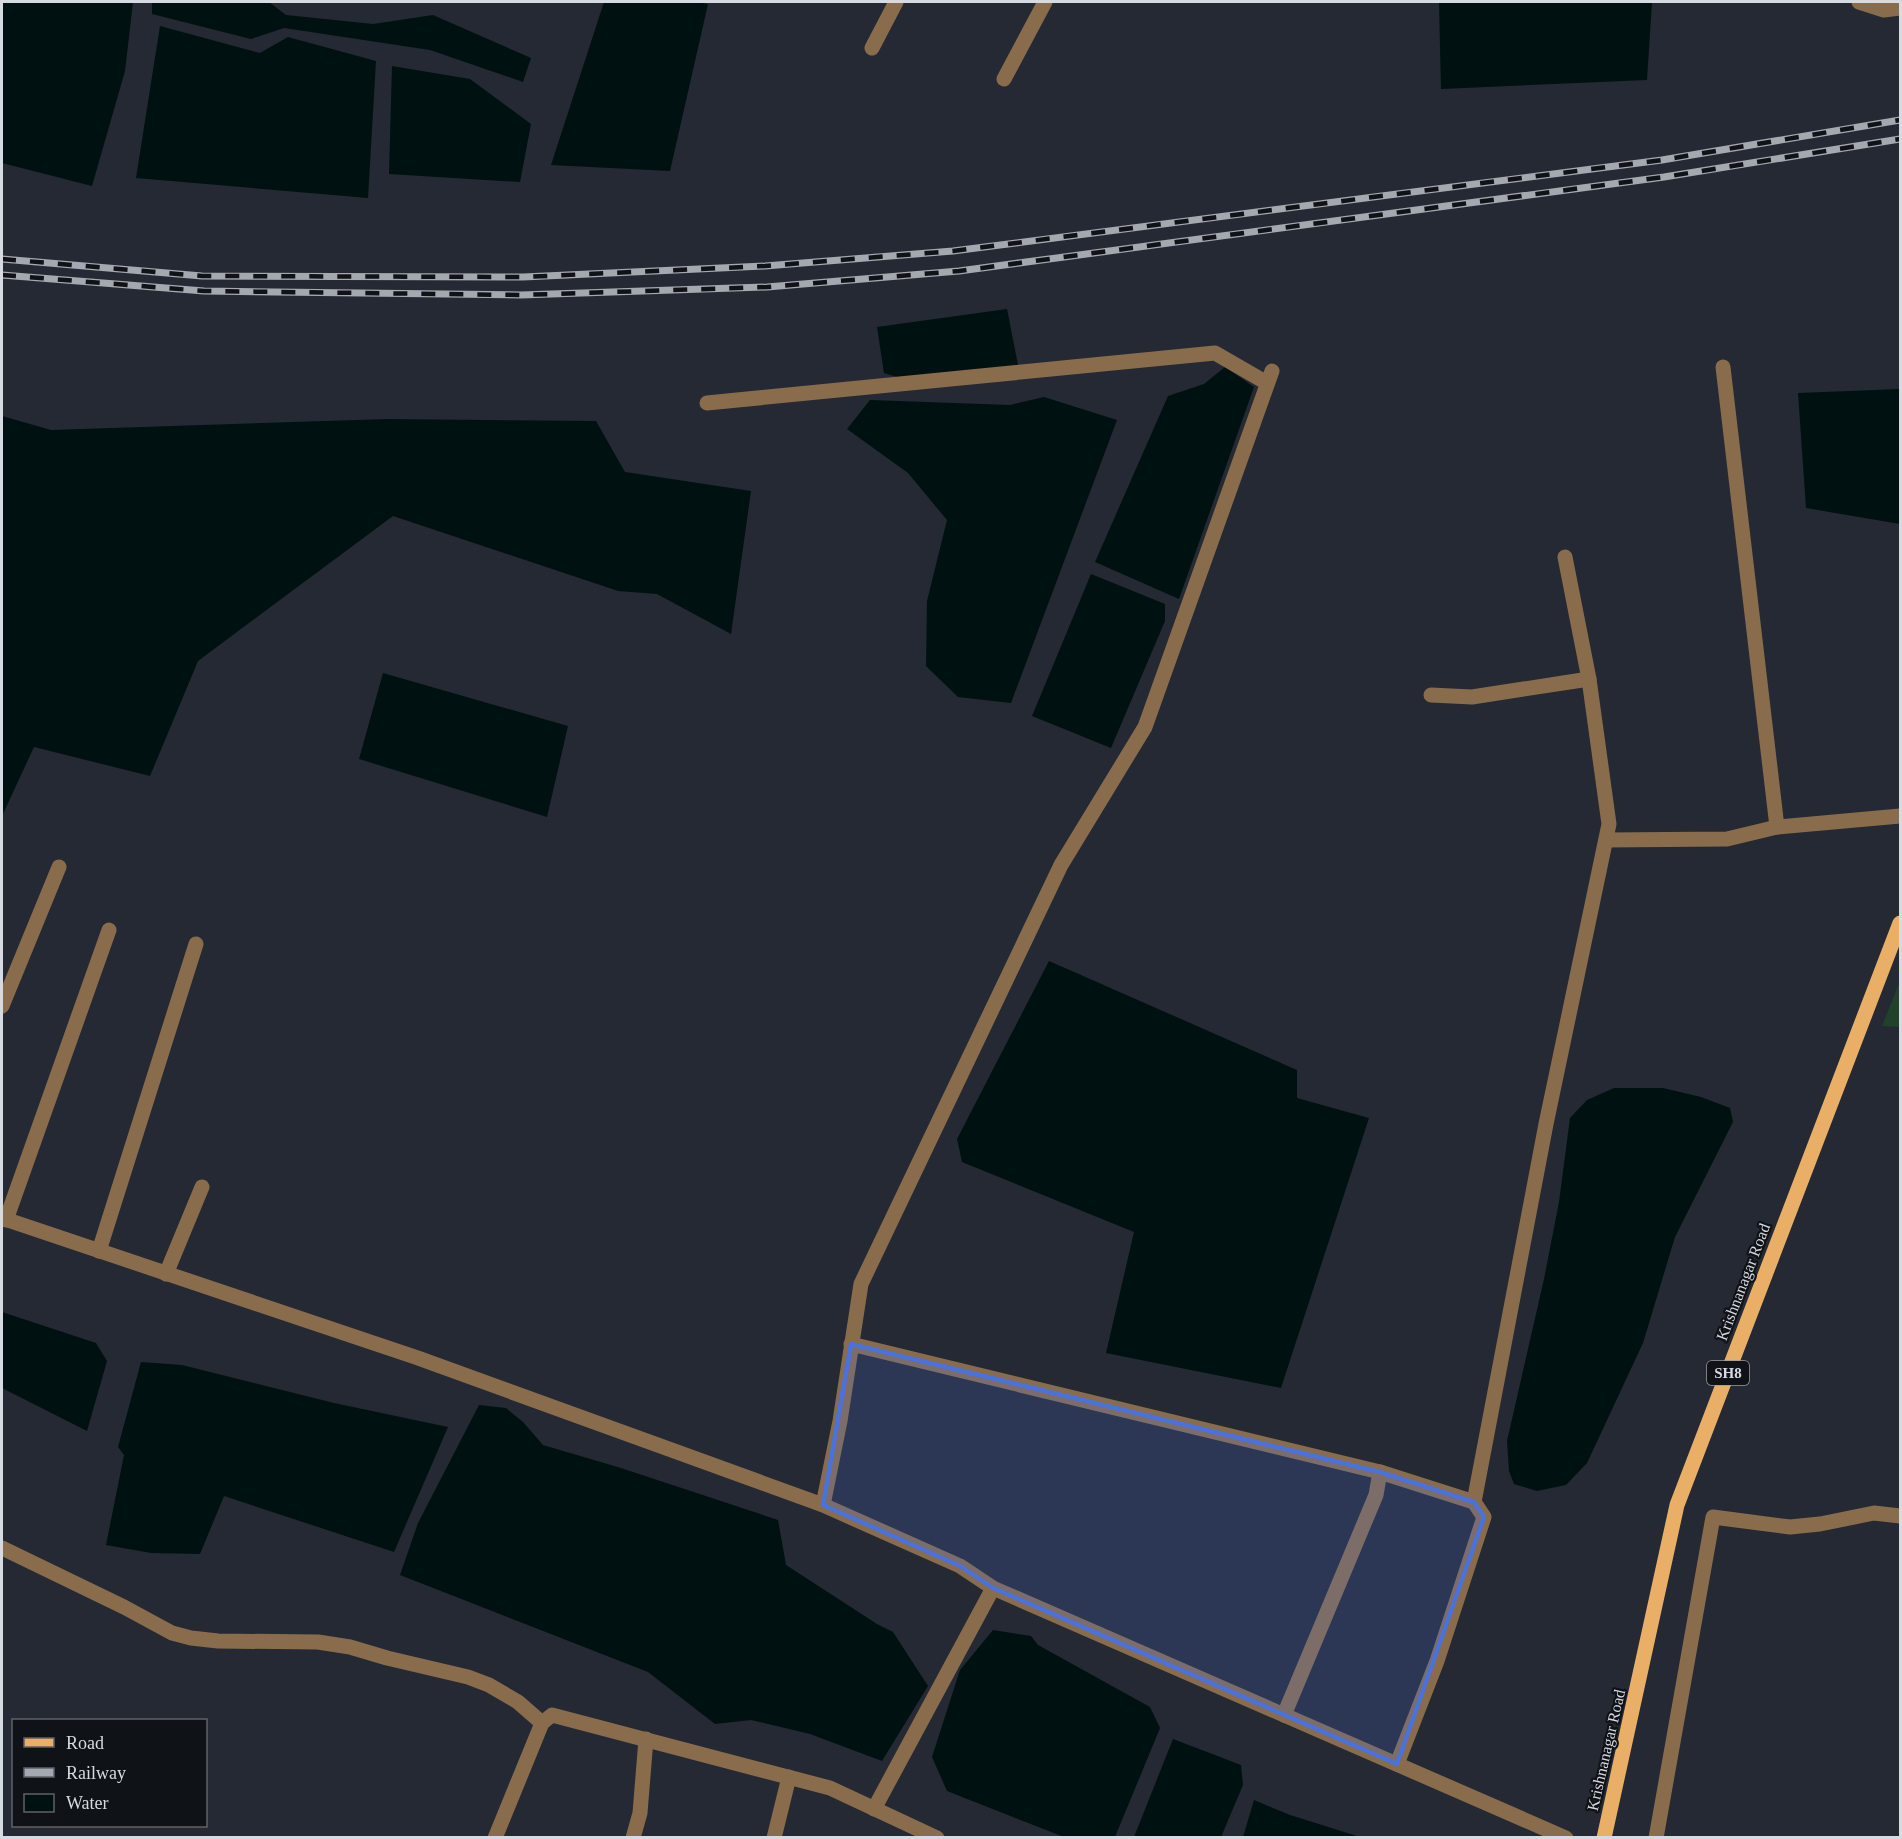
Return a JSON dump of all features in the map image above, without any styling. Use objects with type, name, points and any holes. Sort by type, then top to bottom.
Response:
[{"type":"main road","name":"Krishnanagar Road","points":[[1605,1838],[1677,1505],[1900,923]]},
{"type":"street","points":[[872,48],[896,2]]},
{"type":"street","points":[[1004,79],[1045,2]]},
{"type":"street","points":[[1859,2],[1884,10],[1900,8]]},
{"type":"street","points":[[707,403],[1215,353],[1270,377],[1145,727],[1061,865],[861,1284],[840,1421],[823,1505]]},
{"type":"street","points":[[1724,367],[1777,827]]},
{"type":"street","points":[[1474,1502],[1546,1124],[1609,824],[1589,679],[1565,557]]},
{"type":"street","points":[[1431,695],[1472,697],[1589,679]]},
{"type":"street","points":[[1606,840],[1727,839],[1777,827],[1900,816]]},
{"type":"street","points":[[2,1006],[59,867]]},
{"type":"street","points":[[109,930],[4,1219],[418,1358],[823,1505],[960,1566],[993,1588],[1397,1764],[1537,1831],[1566,1838]]},
{"type":"street","points":[[99,1251],[196,944]]},
{"type":"street","points":[[166,1274],[202,1186]]},
{"type":"street","points":[[851,1344],[1380,1472],[1474,1502],[1484,1517],[1437,1661],[1397,1764]]},
{"type":"street","points":[[1284,1715],[1376,1495],[1380,1472]]},
{"type":"street","points":[[1656,1838],[1713,1517],[1790,1527],[1820,1524],[1874,1513],[1900,1516]]},
{"type":"street","points":[[2,1548],[172,1633],[218,1641],[318,1642],[350,1647],[468,1677],[489,1685],[518,1701],[542,1723]]},
{"type":"street","points":[[874,1809],[993,1588]]},
{"type":"street","points":[[495,1838],[542,1723],[552,1715],[830,1788],[934,1837]]},
{"type":"street","points":[[633,1838],[640,1813],[646,1739]]},
{"type":"street","points":[[774,1838],[789,1777]]},
{"type":"highlighted area","points":[[851,1344],[1380,1472],[1474,1502],[1484,1517],[1397,1764],[993,1588],[960,1566],[823,1505]]},
{"type":"green space","points":[[1900,981],[1900,1027],[1882,1026]]},
{"type":"water","points":[[2,2],[133,2],[125,71],[92,186],[2,163]]},
{"type":"water","points":[[152,2],[269,2],[286,15],[373,24],[433,15],[531,58],[523,82],[430,50],[284,28],[251,39],[152,14]]},
{"type":"water","points":[[604,2],[708,4],[670,171],[551,165]]},
{"type":"water","points":[[1439,2],[1652,2],[1647,80],[1441,89]]},
{"type":"water","points":[[160,26],[260,53],[288,37],[376,61],[368,198],[136,178]]},
{"type":"water","points":[[392,66],[470,79],[531,124],[520,182],[389,174]]},
{"type":"water","points":[[1007,309],[1018,365],[930,387],[884,373],[877,327]]},
{"type":"water","points":[[1225,367],[1254,387],[1179,599],[1095,562],[1168,396],[1204,384]]},
{"type":"water","points":[[1900,389],[1900,524],[1806,508],[1798,393]]},
{"type":"water","points":[[1044,397],[1117,420],[1011,703],[958,697],[926,666],[927,601],[947,520],[908,473],[847,429],[870,400],[1010,405]]},
{"type":"water","points":[[2,416],[51,430],[388,419],[596,421],[625,472],[751,491],[731,634],[657,594],[618,591],[393,516],[198,661],[150,776],[34,747],[2,816]]},
{"type":"water","points":[[1091,574],[1165,604],[1165,621],[1111,748],[1032,716]]},
{"type":"water","points":[[383,673],[568,726],[547,817],[359,759]]},
{"type":"water","points":[[1049,961],[1297,1070],[1297,1098],[1369,1118],[1281,1388],[1106,1353],[1134,1232],[962,1162],[957,1139]]},
{"type":"water","points":[[1614,1088],[1663,1088],[1701,1097],[1730,1108],[1733,1122],[1675,1237],[1643,1343],[1587,1463],[1566,1485],[1537,1491],[1514,1484],[1509,1471],[1507,1441],[1544,1279],[1559,1202],[1570,1118],[1587,1100]]},
{"type":"water","points":[[2,1312],[96,1343],[107,1361],[87,1431],[2,1388]]},
{"type":"water","points":[[141,1362],[182,1365],[334,1403],[448,1427],[394,1552],[224,1496],[200,1554],[151,1553],[106,1545],[124,1455],[118,1447]]},
{"type":"water","points":[[479,1405],[506,1408],[523,1422],[543,1445],[621,1468],[778,1520],[786,1565],[893,1632],[928,1686],[882,1761],[810,1734],[751,1720],[715,1724],[648,1672],[400,1575],[418,1523]]},
{"type":"water","points":[[993,1630],[1031,1636],[1038,1645],[1150,1707],[1160,1728],[1115,1837],[1064,1837],[947,1791],[932,1757],[960,1670]]},
{"type":"water","points":[[1173,1739],[1241,1765],[1243,1785],[1221,1837],[1134,1837]]},
{"type":"water","points":[[1254,1800],[1290,1815],[1360,1837],[1243,1837]]},
{"type":"railway","points":[[2,259],[202,276],[523,277],[765,266],[953,251],[1662,160],[1900,120]]},
{"type":"railway","points":[[2,275],[204,291],[521,295],[767,287],[959,271],[1664,177],[1900,139]]}]
